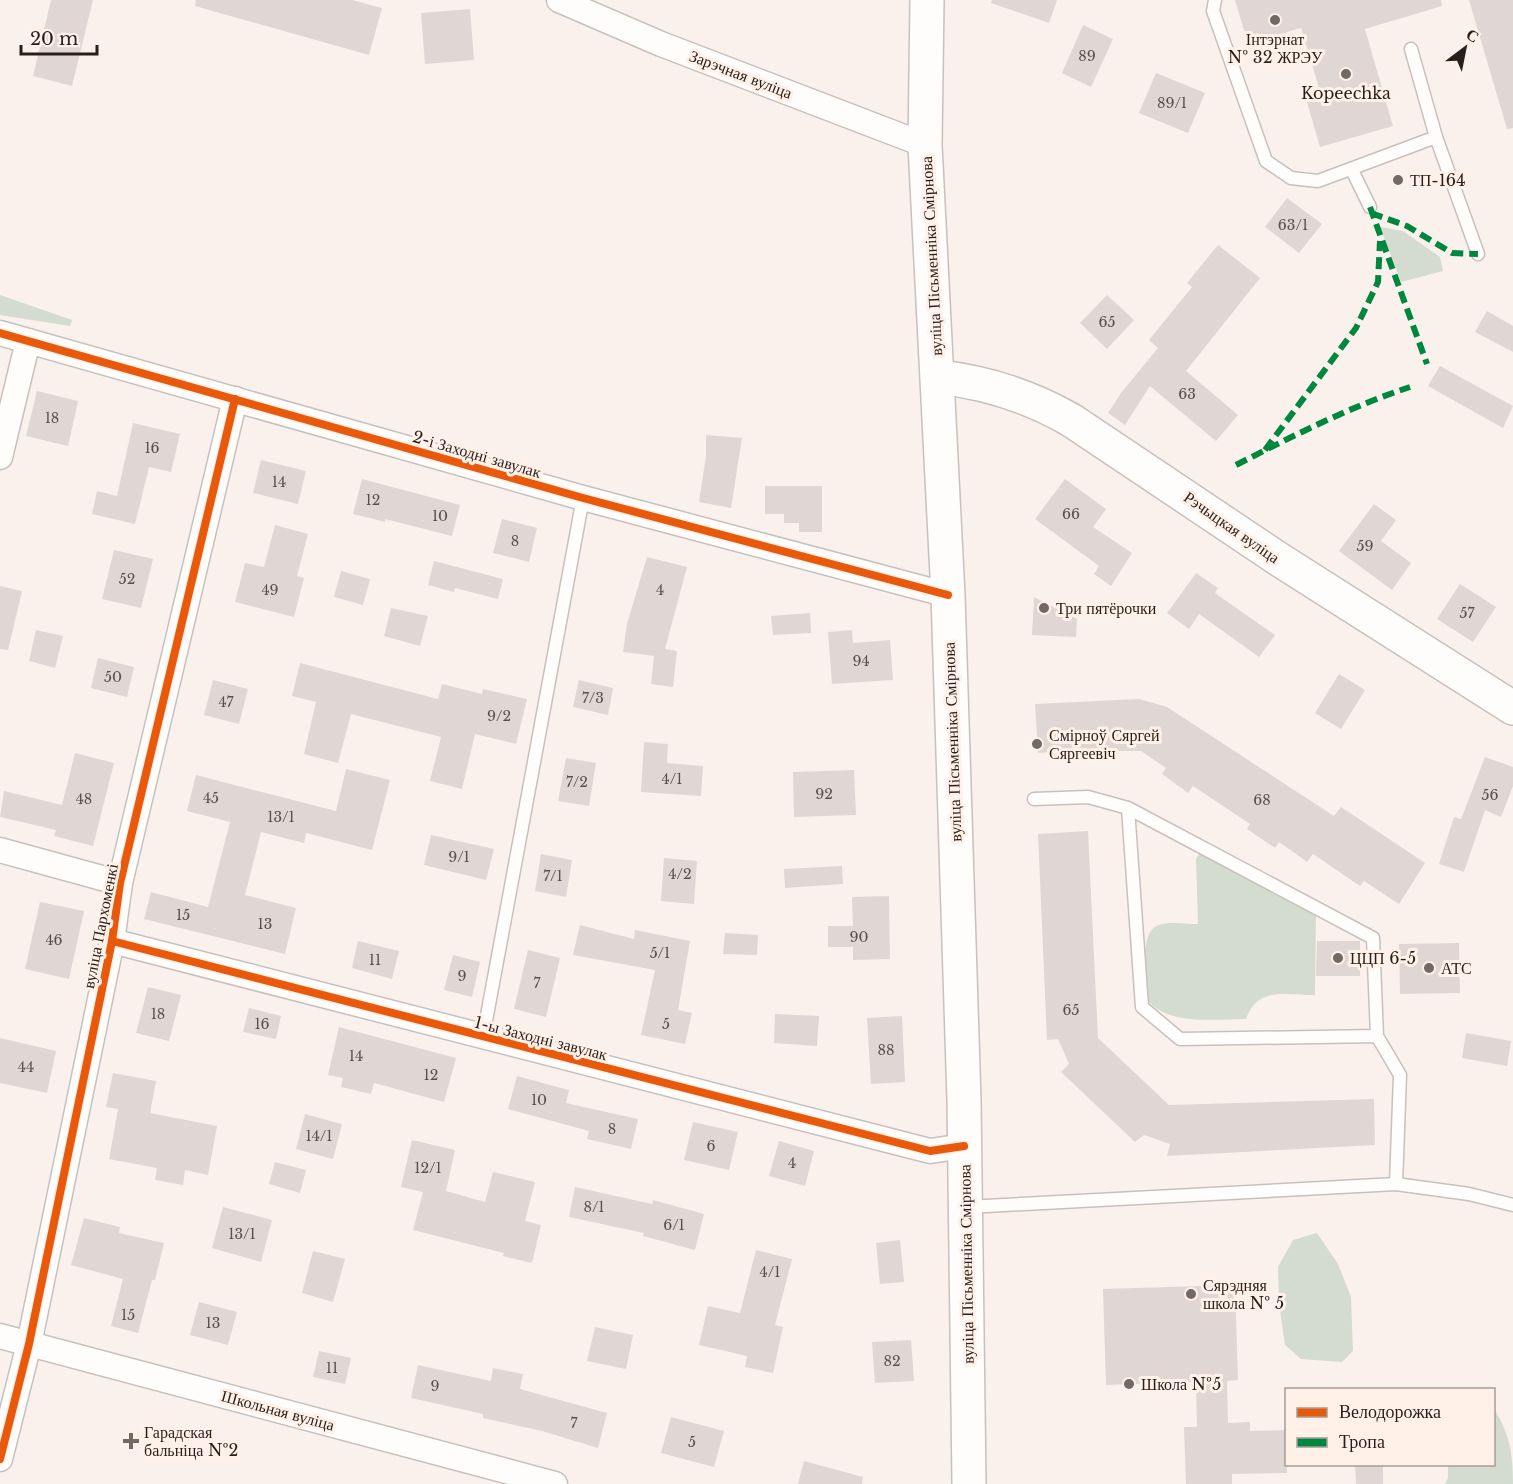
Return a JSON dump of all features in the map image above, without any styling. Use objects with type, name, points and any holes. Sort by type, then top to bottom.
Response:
[{"type":"main road","name":"вуліца Пісьменніка Смірнова","points":[[927,0],[925,145],[939,377],[948,595],[964,1146],[969,1484]]},
{"type":"main road","name":"Рэчыцкая вуліца","points":[[939,377],[968,380],[1006,390],[1047,406],[1280,560],[1513,708]]},
{"type":"street","name":"Зарэчная вуліца","points":[[559,0],[661,44],[925,145]]},
{"type":"street","name":"2-і Заходні завулак","points":[[0,333],[583,498],[948,595]]},
{"type":"street","points":[[0,457],[28,341]]},
{"type":"street","name":"вуліца Пархоменкі","points":[[0,1459],[29,1344],[112,941],[120,883],[235,399]]},
{"type":"street","points":[[0,850],[120,883]]},
{"type":"street","name":"1-ы Заходні завулак","points":[[112,941],[930,1151],[964,1146]]},
{"type":"street","name":"Школьная вуліца","points":[[0,1336],[555,1484]]},
{"type":"lane","points":[[1215,0],[1213,11],[1266,161],[1291,178],[1318,181],[1436,137]]},
{"type":"lane","points":[[1411,49],[1436,137],[1478,254]]},
{"type":"lane","points":[[1352,170],[1370,207]]},
{"type":"lane","points":[[483,1037],[583,498]]},
{"type":"lane","points":[[1034,800],[1088,797],[1128,808],[1373,938],[1377,1036],[1400,1075],[1396,1184]]},
{"type":"lane","points":[[1128,808],[1142,1006],[1180,1039],[1377,1036]]},
{"type":"lane","points":[[965,1207],[1396,1184],[1469,1194],[1513,1205]]},
{"type":"shaded area","points":[[1380,227],[1403,231],[1440,257],[1443,271],[1401,282]]},
{"type":"shaded area","points":[[0,295],[72,320],[70,326],[0,315]]},
{"type":"shaded area","points":[[1200,852],[1316,908],[1315,995],[1283,994],[1265,997],[1257,1001],[1246,1019],[1206,1020],[1180,1017],[1168,1014],[1147,1000],[1145,958],[1148,937],[1152,929],[1168,923],[1198,924],[1196,859]]},
{"type":"shaded area","points":[[1317,1233],[1338,1264],[1351,1297],[1353,1351],[1342,1362],[1301,1359],[1285,1345],[1279,1304],[1278,1267],[1293,1240]]},
{"type":"shaded area","points":[[1495,1411],[1510,1445],[1513,1484],[1445,1484],[1448,1478],[1448,1466],[1495,1466]]},
{"type":"building","points":[[51,0],[93,0],[72,86],[33,76]]},
{"type":"building","points":[[196,0],[352,0],[382,8],[369,55],[195,6]]},
{"type":"building","points":[[992,0],[1057,0],[1049,23],[991,3]]},
{"type":"building","points":[[1235,0],[1441,0],[1442,6],[1365,29],[1393,126],[1320,147],[1304,92],[1319,88],[1301,28],[1260,40],[1258,33],[1246,37]]},
{"type":"building","points":[[1469,0],[1513,0],[1513,128],[1507,129]]},
{"type":"building","points":[[470,9],[474,60],[425,64],[421,13]]},
{"type":"building","points":[[1083,25],[1113,39],[1091,87],[1062,73]]},
{"type":"building","points":[[1156,73],[1205,93],[1188,133],[1139,113]]},
{"type":"building","points":[[1287,198],[1322,224],[1299,253],[1265,227]]},
{"type":"building","points":[[1218,245],[1260,278],[1186,371],[1238,415],[1216,441],[1150,386],[1125,425],[1108,413],[1121,393],[1158,348],[1149,340],[1192,287],[1187,283]]},
{"type":"building","points":[[1107,295],[1134,320],[1107,349],[1080,323]]},
{"type":"building","points":[[1487,311],[1513,326],[1513,352],[1475,332]]},
{"type":"building","points":[[1440,366],[1513,406],[1503,428],[1428,386]]},
{"type":"building","points":[[37,391],[78,401],[68,446],[26,436]]},
{"type":"building","points":[[133,423],[180,434],[171,472],[149,467],[135,524],[92,514],[97,491],[117,496]]},
{"type":"building","points":[[706,435],[742,438],[731,508],[699,502],[706,456]]},
{"type":"building","points":[[261,460],[306,471],[298,504],[253,493]]},
{"type":"building","points":[[362,479],[460,505],[452,536],[385,519],[385,522],[353,514]]},
{"type":"building","points":[[1065,479],[1106,509],[1093,527],[1132,553],[1111,586],[1094,574],[1099,566],[1035,519]]},
{"type":"building","points":[[765,486],[822,486],[822,532],[799,532],[799,523],[784,523],[784,514],[765,514]]},
{"type":"building","points":[[1374,504],[1396,520],[1381,541],[1411,563],[1392,590],[1339,551]]},
{"type":"building","points":[[502,519],[537,528],[529,562],[493,553]]},
{"type":"building","points":[[275,525],[308,534],[297,576],[304,578],[294,617],[235,602],[245,563],[264,567]]},
{"type":"building","points":[[114,550],[153,559],[141,608],[102,599]]},
{"type":"building","points":[[647,557],[687,567],[665,649],[677,651],[673,687],[651,684],[654,656],[623,652],[627,624]]},
{"type":"building","points":[[434,561],[503,579],[498,599],[455,588],[454,592],[428,585]]},
{"type":"building","points":[[341,571],[370,579],[363,605],[334,597]]},
{"type":"building","points":[[1196,573],[1218,588],[1215,593],[1275,635],[1259,657],[1199,614],[1189,629],[1167,613]]},
{"type":"building","points":[[1460,584],[1496,607],[1473,642],[1437,619]]},
{"type":"building","points":[[0,586],[22,591],[8,650],[0,649]]},
{"type":"building","name":"Три пятёрочки","points":[[1034,597],[1077,619],[1076,637],[1032,635]]},
{"type":"building","points":[[391,608],[428,616],[420,646],[384,636]]},
{"type":"building","points":[[810,613],[811,633],[773,635],[771,616]]},
{"type":"building","points":[[36,630],[63,636],[55,668],[29,661]]},
{"type":"building","points":[[852,630],[853,643],[890,640],[893,680],[832,684],[828,632]]},
{"type":"building","points":[[98,658],[134,667],[127,697],[91,688]]},
{"type":"building","points":[[300,663],[438,699],[442,684],[482,694],[483,689],[527,699],[516,744],[475,734],[462,789],[430,781],[441,737],[351,714],[338,763],[304,754],[316,702],[292,696]]},
{"type":"building","points":[[1339,674],[1365,690],[1341,729],[1315,713]]},
{"type":"building","points":[[213,680],[248,689],[239,724],[204,715]]},
{"type":"building","points":[[579,680],[613,688],[608,715],[573,707]]},
{"type":"building","points":[[1139,699],[1167,707],[1334,816],[1341,807],[1425,863],[1399,904],[1364,881],[1360,886],[1313,854],[1307,862],[1279,842],[1275,848],[1247,829],[1250,824],[1193,786],[1188,793],[1162,774],[1166,768],[1141,751],[1108,751],[1108,758],[1074,760],[1074,751],[1038,753],[1035,704]]},
{"type":"building","points":[[644,742],[668,744],[667,763],[703,766],[701,796],[641,792]]},
{"type":"building","points":[[75,753],[114,763],[93,846],[54,836],[56,830],[0,817],[4,791],[62,805]]},
{"type":"building","points":[[1485,757],[1513,767],[1513,786],[1501,817],[1485,810],[1464,872],[1439,864],[1454,817],[1461,819]]},
{"type":"building","points":[[566,758],[596,763],[589,806],[558,801]]},
{"type":"building","points":[[346,769],[390,780],[372,850],[306,833],[304,843],[261,832],[245,895],[296,908],[285,954],[144,919],[151,892],[208,907],[230,822],[187,811],[196,775],[336,811]]},
{"type":"building","points":[[854,770],[856,815],[794,817],[793,772]]},
{"type":"building","points":[[1088,831],[1098,1038],[1169,1105],[1374,1099],[1375,1145],[1167,1156],[1170,1144],[1144,1135],[1135,1142],[1061,1072],[1069,1064],[1058,1039],[1047,1040],[1038,834]]},
{"type":"building","points":[[431,835],[494,849],[486,880],[424,865]]},
{"type":"building","points":[[541,854],[572,860],[566,897],[535,891]]},
{"type":"building","points":[[664,858],[697,861],[694,904],[661,901]]},
{"type":"building","points":[[842,866],[843,884],[785,888],[784,869]]},
{"type":"building","points":[[889,896],[890,959],[853,960],[853,947],[828,947],[828,926],[853,926],[852,897]]},
{"type":"building","points":[[40,902],[84,911],[69,979],[25,969]]},
{"type":"building","points":[[580,925],[634,939],[635,930],[690,941],[678,1010],[692,1013],[685,1044],[641,1035],[655,970],[573,955]]},
{"type":"building","points":[[725,933],[758,935],[757,955],[723,954]]},
{"type":"building","points":[[358,941],[399,951],[392,979],[352,968]]},
{"type":"building","name":"ЦЦП 6-5","points":[[1317,941],[1360,941],[1360,976],[1316,976]]},
{"type":"building","name":"АТС","points":[[1459,943],[1460,993],[1400,994],[1399,944]]},
{"type":"building","points":[[528,950],[560,958],[546,1017],[514,1009]]},
{"type":"building","points":[[453,955],[480,962],[472,997],[444,990]]},
{"type":"building","points":[[148,987],[181,995],[169,1041],[136,1033]]},
{"type":"building","points":[[249,1008],[281,1016],[276,1039],[243,1032]]},
{"type":"building","points":[[775,1014],[819,1016],[817,1046],[774,1043]]},
{"type":"building","points":[[902,1016],[905,1082],[871,1084],[867,1018]]},
{"type":"building","points":[[339,1027],[456,1058],[444,1102],[374,1083],[371,1094],[341,1087],[343,1078],[328,1075]]},
{"type":"building","points":[[1466,1033],[1511,1041],[1507,1066],[1462,1058]]},
{"type":"building","points":[[0,1038],[56,1051],[47,1093],[0,1083]]},
{"type":"building","points":[[113,1073],[156,1081],[150,1113],[217,1126],[208,1175],[185,1170],[183,1185],[155,1180],[157,1168],[109,1159],[118,1109],[106,1107]]},
{"type":"building","points":[[517,1076],[569,1090],[566,1103],[638,1119],[631,1149],[587,1139],[589,1131],[508,1109]]},
{"type":"building","points":[[305,1114],[342,1124],[333,1159],[296,1149]]},
{"type":"building","points":[[693,1122],[738,1132],[729,1170],[684,1160]]},
{"type":"building","points":[[412,1140],[455,1150],[446,1191],[485,1202],[493,1172],[535,1182],[525,1221],[541,1225],[532,1263],[503,1256],[504,1253],[413,1230],[423,1192],[401,1187]]},
{"type":"building","points":[[779,1141],[814,1151],[805,1186],[769,1176]]},
{"type":"building","points":[[275,1162],[306,1170],[300,1193],[269,1184]]},
{"type":"building","points":[[575,1187],[652,1204],[653,1200],[704,1214],[695,1250],[643,1236],[644,1233],[569,1217]]},
{"type":"building","points":[[223,1207],[272,1220],[261,1262],[212,1248]]},
{"type":"building","points":[[84,1218],[120,1227],[119,1233],[164,1243],[138,1333],[111,1326],[123,1279],[71,1265]]},
{"type":"building","points":[[900,1240],[904,1282],[880,1284],[876,1243]]},
{"type":"building","points":[[756,1250],[792,1259],[775,1325],[783,1327],[773,1373],[745,1367],[747,1356],[699,1345],[708,1306],[740,1313]]},
{"type":"building","points":[[313,1251],[345,1259],[333,1302],[302,1293]]},
{"type":"building","name":"Школа №5","points":[[1235,1285],[1238,1380],[1227,1381],[1228,1423],[1250,1422],[1250,1431],[1285,1430],[1287,1473],[1232,1474],[1232,1484],[1186,1484],[1184,1427],[1197,1427],[1196,1382],[1106,1385],[1103,1289]]},
{"type":"building","points":[[199,1302],[237,1312],[228,1345],[190,1335]]},
{"type":"building","points":[[595,1327],[633,1335],[626,1369],[587,1361]]},
{"type":"building","points":[[911,1340],[914,1381],[875,1383],[872,1342]]},
{"type":"building","points":[[319,1351],[351,1358],[345,1384],[313,1377]]},
{"type":"building","points":[[418,1365],[491,1381],[493,1368],[523,1374],[520,1389],[607,1413],[598,1448],[542,1431],[483,1418],[483,1414],[411,1398]]},
{"type":"building","points":[[671,1417],[724,1431],[714,1467],[661,1453]]},
{"type":"building","points":[[804,1461],[863,1477],[862,1484],[798,1484]]},
{"type":"building","points":[[1355,1466],[1383,1466],[1383,1484],[1356,1484]]},
{"type":"marked path","points":[[1370,207],[1427,364]]},
{"type":"marked path","points":[[1371,213],[1407,226],[1452,253],[1478,254]]},
{"type":"marked path","points":[[1265,450],[1356,328],[1378,282],[1380,241]]},
{"type":"marked path","points":[[1236,465],[1343,413],[1410,387]]},
{"type":"cycle path","points":[[0,333],[583,498],[948,595]]},
{"type":"cycle path","points":[[0,1459],[29,1344],[112,941],[120,883],[235,399]]},
{"type":"cycle path","points":[[112,941],[930,1151],[964,1146]]},
{"type":"place","name":"Інтэрнат № 32 ЖРЭУ","points":[[1275,20]]},
{"type":"place","name":"Kopeechka","points":[[1346,74]]},
{"type":"place","name":"ТП-164","points":[[1398,180]]},
{"type":"place","name":"Три пятёрочки","points":[[1044,608]]},
{"type":"place","name":"Смірноў Сяргей Сяргеевіч","points":[[1037,744]]},
{"type":"place","name":"ЦЦП 6-5","points":[[1338,958]]},
{"type":"place","name":"АТС","points":[[1429,968]]},
{"type":"place","name":"Сярэдняя школа № 5","points":[[1191,1294]]},
{"type":"place","name":"Школа №5","points":[[1129,1384]]},
{"type":"place","name":"Гарадская бальніца №2","points":[[131,1441]]}]
